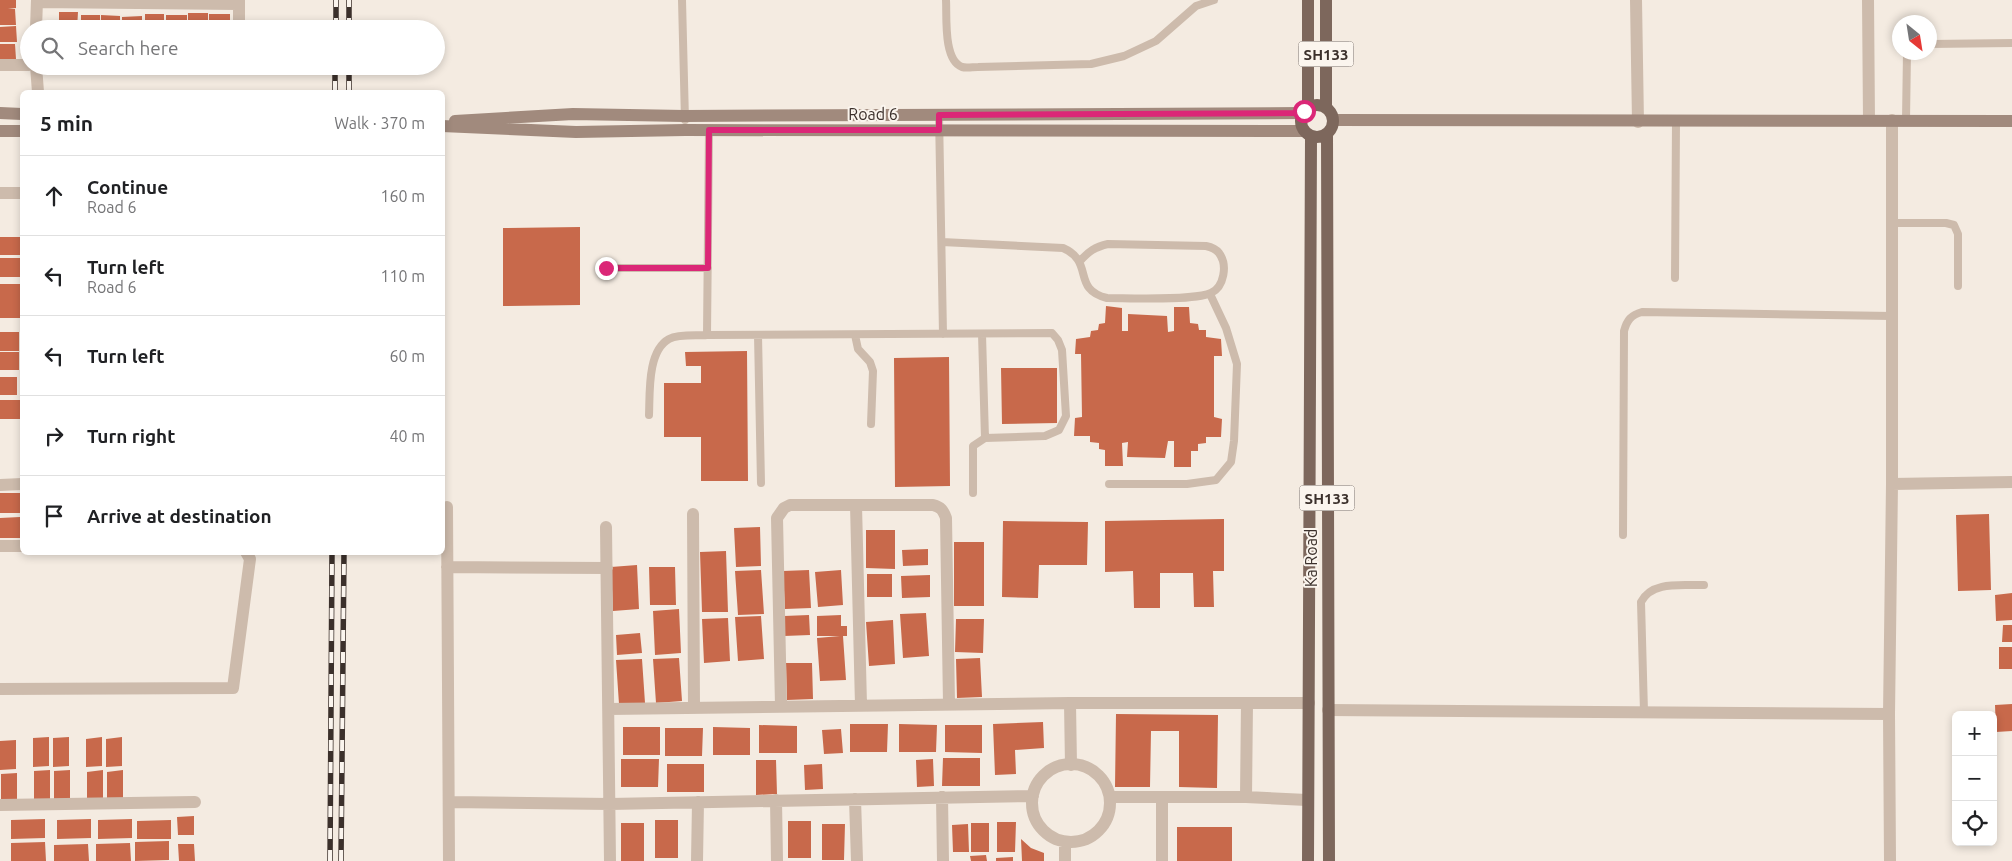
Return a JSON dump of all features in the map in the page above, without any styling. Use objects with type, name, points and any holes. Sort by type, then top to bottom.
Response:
[{"type":"main road","name":"SH133","points":[[1307,134],[1300,121],[1306,110],[1308,0]]},
{"type":"main road","name":"SH133","points":[[1326,0],[1326,108]]},
{"type":"main road","points":[[1306,110],[1319,105],[1326,108],[1332,115],[1333,120]]},
{"type":"main road","name":"SH133","points":[[1327,135],[1333,126],[1333,120]]},
{"type":"main road","points":[[1307,134],[1322,137],[1327,135]]},
{"type":"main road","name":"Ka Road","points":[[1307,134],[1308,861]]},
{"type":"main road","name":"Ka Road","points":[[1327,135],[1329,861]]},
{"type":"street","points":[[1636,0],[1638,122]]},
{"type":"street","points":[[1868,0],[1869,120]]},
{"type":"street","points":[[36,20],[37,1],[239,2],[239,20]]},
{"type":"street","points":[[0,65],[20,65]]},
{"type":"street","points":[[37,75],[38,90]]},
{"type":"street","name":"Road 6","points":[[445,122],[573,114],[684,116],[939,115],[1306,110]]},
{"type":"street","points":[[0,113],[20,114]]},
{"type":"street","points":[[1333,120],[1638,122],[2012,121]]},
{"type":"street","points":[[1890,861],[1892,120]]},
{"type":"street","name":"Road 6","points":[[445,126],[576,132],[939,130],[1307,134]]},
{"type":"street","points":[[0,131],[20,131]]},
{"type":"street","points":[[0,193],[20,193]]},
{"type":"street","points":[[1892,484],[2012,482]]},
{"type":"street","points":[[0,485],[20,484]]},
{"type":"street","points":[[781,706],[777,518],[784,508],[790,505],[933,505],[938,506],[944,511],[946,518],[949,704]]},
{"type":"street","points":[[856,505],[861,705]]},
{"type":"street","points":[[447,507],[449,861]]},
{"type":"street","points":[[693,514],[694,707]]},
{"type":"street","points":[[606,527],[610,861]]},
{"type":"street","points":[[0,546],[20,546]]},
{"type":"street","points":[[0,689],[233,688],[250,559],[248,555]]},
{"type":"street","points":[[447,567],[607,568]]},
{"type":"street","points":[[609,708],[1070,703],[1309,703]]},
{"type":"street","points":[[1070,703],[1071,765]]},
{"type":"street","points":[[1246,797],[1247,703]]},
{"type":"street","points":[[1328,710],[1889,714]]},
{"type":"street","points":[[1064,765],[1071,765],[1088,768],[1098,775],[1106,785],[1110,797],[1110,809],[1106,821],[1099,831],[1089,838],[1078,842],[1065,842],[1053,838],[1043,831],[1036,820],[1032,808],[1033,796],[1037,785],[1044,775],[1053,769],[1064,765]]},
{"type":"street","points":[[450,802],[610,804],[1033,796]]},
{"type":"street","points":[[942,797],[943,861]]},
{"type":"street","points":[[1110,797],[1246,797],[1307,800]]},
{"type":"street","points":[[1162,797],[1162,861]]},
{"type":"street","points":[[855,799],[857,861]]},
{"type":"street","points":[[776,800],[777,861]]},
{"type":"street","points":[[0,805],[195,802]]},
{"type":"street","points":[[697,861],[698,802]]},
{"type":"street","points":[[1065,842],[1066,861]]},
{"type":"lane","points":[[682,0],[685,130]]},
{"type":"lane","points":[[946,0],[948,46],[953,60],[961,67],[1091,64],[1124,56],[1156,41],[1196,3],[1214,0]]},
{"type":"lane","points":[[1937,44],[2012,43]]},
{"type":"lane","points":[[1906,120],[1907,60]]},
{"type":"lane","points":[[939,115],[942,334]]},
{"type":"lane","points":[[1675,278],[1676,122]]},
{"type":"lane","points":[[707,336],[709,130]]},
{"type":"lane","points":[[1892,223],[1946,223],[1954,225],[1958,234],[1958,286]]},
{"type":"lane","points":[[942,242],[1052,247],[1071,252],[1080,261],[1084,281],[1090,290],[1097,296],[1102,297],[1199,297],[1210,294],[1218,289],[1223,280],[1222,260],[1219,253],[1206,246],[1108,244],[1098,246],[1088,252],[1080,261]]},
{"type":"lane","points":[[606,268],[708,268]]},
{"type":"lane","points":[[1108,484],[1186,484],[1216,480],[1231,462],[1234,441],[1237,364],[1226,328],[1210,294]]},
{"type":"lane","points":[[1624,535],[1624,331],[1627,321],[1633,315],[1642,312],[1892,316]]},
{"type":"lane","points":[[649,415],[652,368],[659,348],[669,339],[688,336],[1052,333],[1058,340],[1062,350],[1066,416],[1059,430],[1044,436],[985,438],[973,446],[973,493]]},
{"type":"lane","points":[[855,334],[858,349],[870,362],[873,371],[871,424]]},
{"type":"lane","points":[[982,334],[985,438]]},
{"type":"lane","points":[[758,335],[762,483]]},
{"type":"lane","points":[[1644,712],[1641,602],[1645,594],[1652,589],[1704,585]]},
{"type":"building","points":[[0,0],[16,0],[16,8],[8,9],[15,9],[16,25],[0,25]]},
{"type":"building","points":[[59,12],[78,12],[78,20],[59,20]]},
{"type":"building","points":[[188,13],[208,13],[208,20],[188,20]]},
{"type":"building","points":[[145,14],[164,14],[164,20],[145,20]]},
{"type":"building","points":[[209,14],[230,14],[230,20],[209,20]]},
{"type":"building","points":[[81,15],[100,15],[100,20],[81,20]]},
{"type":"building","points":[[101,15],[120,16],[120,20],[101,20]]},
{"type":"building","points":[[166,15],[187,15],[187,20],[166,20]]},
{"type":"building","points":[[142,16],[142,20],[122,20],[122,17]]},
{"type":"building","points":[[16,26],[17,42],[0,42],[0,27]]},
{"type":"building","points":[[0,44],[15,44],[16,59],[0,60]]},
{"type":"building","points":[[580,227],[580,305],[503,306],[503,228]]},
{"type":"building","points":[[0,237],[20,237],[20,255],[0,255]]},
{"type":"building","points":[[0,258],[20,258],[20,277],[0,277]]},
{"type":"building","points":[[0,284],[20,284],[20,318],[0,318]]},
{"type":"building","points":[[1106,306],[1122,308],[1122,331],[1128,331],[1128,314],[1167,316],[1168,332],[1174,331],[1174,307],[1189,307],[1190,323],[1198,324],[1199,330],[1206,330],[1206,337],[1221,339],[1222,356],[1214,356],[1214,417],[1222,419],[1221,437],[1206,437],[1206,443],[1198,444],[1198,451],[1191,451],[1191,467],[1174,467],[1174,441],[1168,441],[1165,458],[1127,457],[1128,442],[1122,443],[1123,466],[1105,466],[1105,450],[1099,449],[1099,443],[1090,442],[1090,436],[1074,436],[1075,418],[1082,417],[1081,354],[1075,354],[1076,339],[1090,337],[1091,331],[1098,330],[1099,324],[1105,323]]},
{"type":"building","points":[[0,332],[19,332],[19,351],[0,351]]},
{"type":"building","points":[[747,351],[748,481],[701,481],[701,437],[664,437],[664,383],[701,383],[701,366],[686,366],[685,352]]},
{"type":"building","points":[[0,352],[19,352],[19,370],[0,370]]},
{"type":"building","points":[[949,357],[950,486],[895,487],[894,358]]},
{"type":"building","points":[[1001,368],[1057,368],[1057,423],[1002,424]]},
{"type":"building","points":[[0,377],[17,377],[17,395],[0,395]]},
{"type":"building","points":[[0,400],[20,400],[20,419],[0,419]]},
{"type":"building","points":[[0,493],[20,493],[20,513],[0,513]]},
{"type":"building","points":[[1989,514],[1991,590],[1958,591],[1956,515]]},
{"type":"building","points":[[20,517],[20,538],[0,538],[0,518]]},
{"type":"building","points":[[1224,519],[1224,571],[1213,571],[1214,607],[1194,607],[1193,573],[1160,573],[1160,608],[1134,608],[1133,571],[1105,572],[1105,521]]},
{"type":"building","points":[[1003,521],[1088,522],[1087,565],[1039,565],[1038,598],[1002,597]]},
{"type":"building","points":[[760,527],[761,566],[736,567],[734,528]]},
{"type":"building","points":[[866,530],[895,530],[895,569],[866,568]]},
{"type":"building","points":[[954,542],[984,542],[984,606],[954,606]]},
{"type":"building","points":[[928,549],[928,565],[903,566],[902,550]]},
{"type":"building","points":[[726,551],[728,612],[702,612],[700,552]]},
{"type":"building","points":[[637,565],[639,609],[613,611],[611,567]]},
{"type":"building","points":[[649,567],[675,567],[676,605],[650,605]]},
{"type":"building","points":[[761,570],[764,614],[738,615],[735,571]]},
{"type":"building","points":[[809,570],[811,608],[785,609],[783,571]]},
{"type":"building","points":[[841,570],[843,605],[818,607],[815,572]]},
{"type":"building","points":[[867,574],[892,574],[892,597],[867,597]]},
{"type":"building","points":[[930,575],[930,597],[902,598],[901,576]]},
{"type":"building","points":[[2012,593],[2012,620],[1996,621],[1995,595]]},
{"type":"building","points":[[679,609],[681,653],[655,655],[653,611]]},
{"type":"building","points":[[926,613],[929,656],[903,658],[900,614]]},
{"type":"building","points":[[809,615],[810,635],[784,636],[784,616]]},
{"type":"building","points":[[841,615],[841,626],[847,626],[847,636],[843,636],[846,680],[820,681],[817,638],[840,636],[817,636],[817,616]]},
{"type":"building","points":[[761,616],[764,659],[738,661],[735,617]]},
{"type":"building","points":[[728,618],[730,661],[704,663],[702,619]]},
{"type":"building","points":[[956,619],[984,619],[983,653],[955,652]]},
{"type":"building","points":[[893,620],[895,664],[869,666],[866,622]]},
{"type":"building","points":[[2003,625],[2012,625],[2012,642],[2002,642]]},
{"type":"building","points":[[640,633],[642,653],[617,655],[616,635]]},
{"type":"building","points":[[1999,647],[2012,647],[2012,669],[1999,669]]},
{"type":"building","points":[[679,658],[682,701],[656,703],[653,659]]},
{"type":"building","points":[[980,658],[982,697],[957,698],[956,659]]},
{"type":"building","points":[[642,659],[645,703],[619,704],[616,660]]},
{"type":"building","points":[[786,663],[812,663],[813,699],[787,700]]},
{"type":"building","points":[[2012,704],[2012,731],[1997,732],[1997,711],[1995,711],[1995,705]]},
{"type":"building","points":[[1116,714],[1218,715],[1217,788],[1179,787],[1179,731],[1151,731],[1150,787],[1115,787]]},
{"type":"building","points":[[1043,722],[1044,748],[1015,750],[1016,774],[995,775],[993,724]]},
{"type":"building","points":[[850,724],[888,724],[887,752],[850,752]]},
{"type":"building","points":[[899,724],[937,725],[936,752],[899,752]]},
{"type":"building","points":[[759,725],[797,726],[797,753],[759,753]]},
{"type":"building","points":[[945,725],[982,725],[982,753],[945,752]]},
{"type":"building","points":[[623,727],[660,727],[660,755],[623,755]]},
{"type":"building","points":[[713,727],[750,728],[750,755],[713,755]]},
{"type":"building","points":[[665,728],[703,728],[702,756],[665,756]]},
{"type":"building","points":[[841,729],[843,753],[824,754],[822,730]]},
{"type":"building","points":[[49,737],[49,766],[33,767],[33,738]]},
{"type":"building","points":[[69,737],[69,766],[53,767],[53,738]]},
{"type":"building","points":[[102,737],[102,766],[86,767],[86,739]]},
{"type":"building","points":[[122,737],[122,766],[106,767],[106,739]]},
{"type":"building","points":[[16,740],[16,769],[0,770],[0,741]]},
{"type":"building","points":[[943,758],[980,758],[980,786],[942,786]]},
{"type":"building","points":[[621,759],[659,759],[658,787],[621,787]]},
{"type":"building","points":[[933,759],[934,786],[917,787],[916,760]]},
{"type":"building","points":[[756,760],[776,760],[777,794],[756,795]]},
{"type":"building","points":[[667,764],[704,764],[704,792],[667,792]]},
{"type":"building","points":[[822,764],[823,789],[805,790],[804,765]]},
{"type":"building","points":[[50,770],[50,799],[34,800],[34,771]]},
{"type":"building","points":[[70,770],[70,799],[54,800],[54,771]]},
{"type":"building","points":[[103,770],[103,799],[87,800],[87,772]]},
{"type":"building","points":[[123,770],[123,799],[107,800],[107,772]]},
{"type":"building","points":[[17,773],[17,802],[1,803],[1,774]]},
{"type":"building","points":[[194,816],[194,835],[178,835],[177,817]]},
{"type":"building","points":[[45,819],[45,838],[11,839],[11,820]]},
{"type":"building","points":[[91,819],[91,838],[57,839],[57,820]]},
{"type":"building","points":[[132,819],[132,838],[98,839],[98,820]]},
{"type":"building","points":[[171,820],[171,839],[137,839],[137,821]]},
{"type":"building","points":[[655,820],[678,820],[678,858],[655,858]]},
{"type":"building","points":[[788,821],[811,821],[811,858],[788,858]]},
{"type":"building","points":[[997,822],[1016,822],[1015,852],[997,852]]},
{"type":"building","points":[[621,823],[644,823],[644,861],[621,861]]},
{"type":"building","points":[[971,823],[989,823],[989,852],[971,852]]},
{"type":"building","points":[[822,824],[845,824],[844,860],[822,860]]},
{"type":"building","points":[[968,824],[969,852],[953,852],[952,825]]},
{"type":"building","points":[[1177,827],[1232,827],[1232,861],[1177,861]]},
{"type":"building","points":[[1021,839],[1031,848],[1044,853],[1044,861],[1022,861]]},
{"type":"building","points":[[169,841],[169,860],[135,861],[135,842]]},
{"type":"building","points":[[45,842],[46,861],[11,861],[11,843]]},
{"type":"building","points":[[130,843],[131,861],[96,861],[96,844]]},
{"type":"building","points":[[88,844],[89,861],[54,861],[54,845]]},
{"type":"building","points":[[178,844],[194,844],[195,861],[179,861]]},
{"type":"building","points":[[986,855],[987,861],[971,861],[970,856]]},
{"type":"building","points":[[1013,857],[1013,861],[996,861],[996,858]]},
{"type":"railway","points":[[336,0],[336,20]]},
{"type":"railway","points":[[349,0],[349,20]]},
{"type":"railway","points":[[335,75],[335,90]]},
{"type":"railway","points":[[349,75],[349,90]]},
{"type":"railway","points":[[330,861],[332,555]]},
{"type":"railway","points":[[341,861],[344,555]]},
{"type":"route","points":[[606,268],[708,268],[709,130],[939,130],[939,115],[1303,113],[1304,111]]}]
